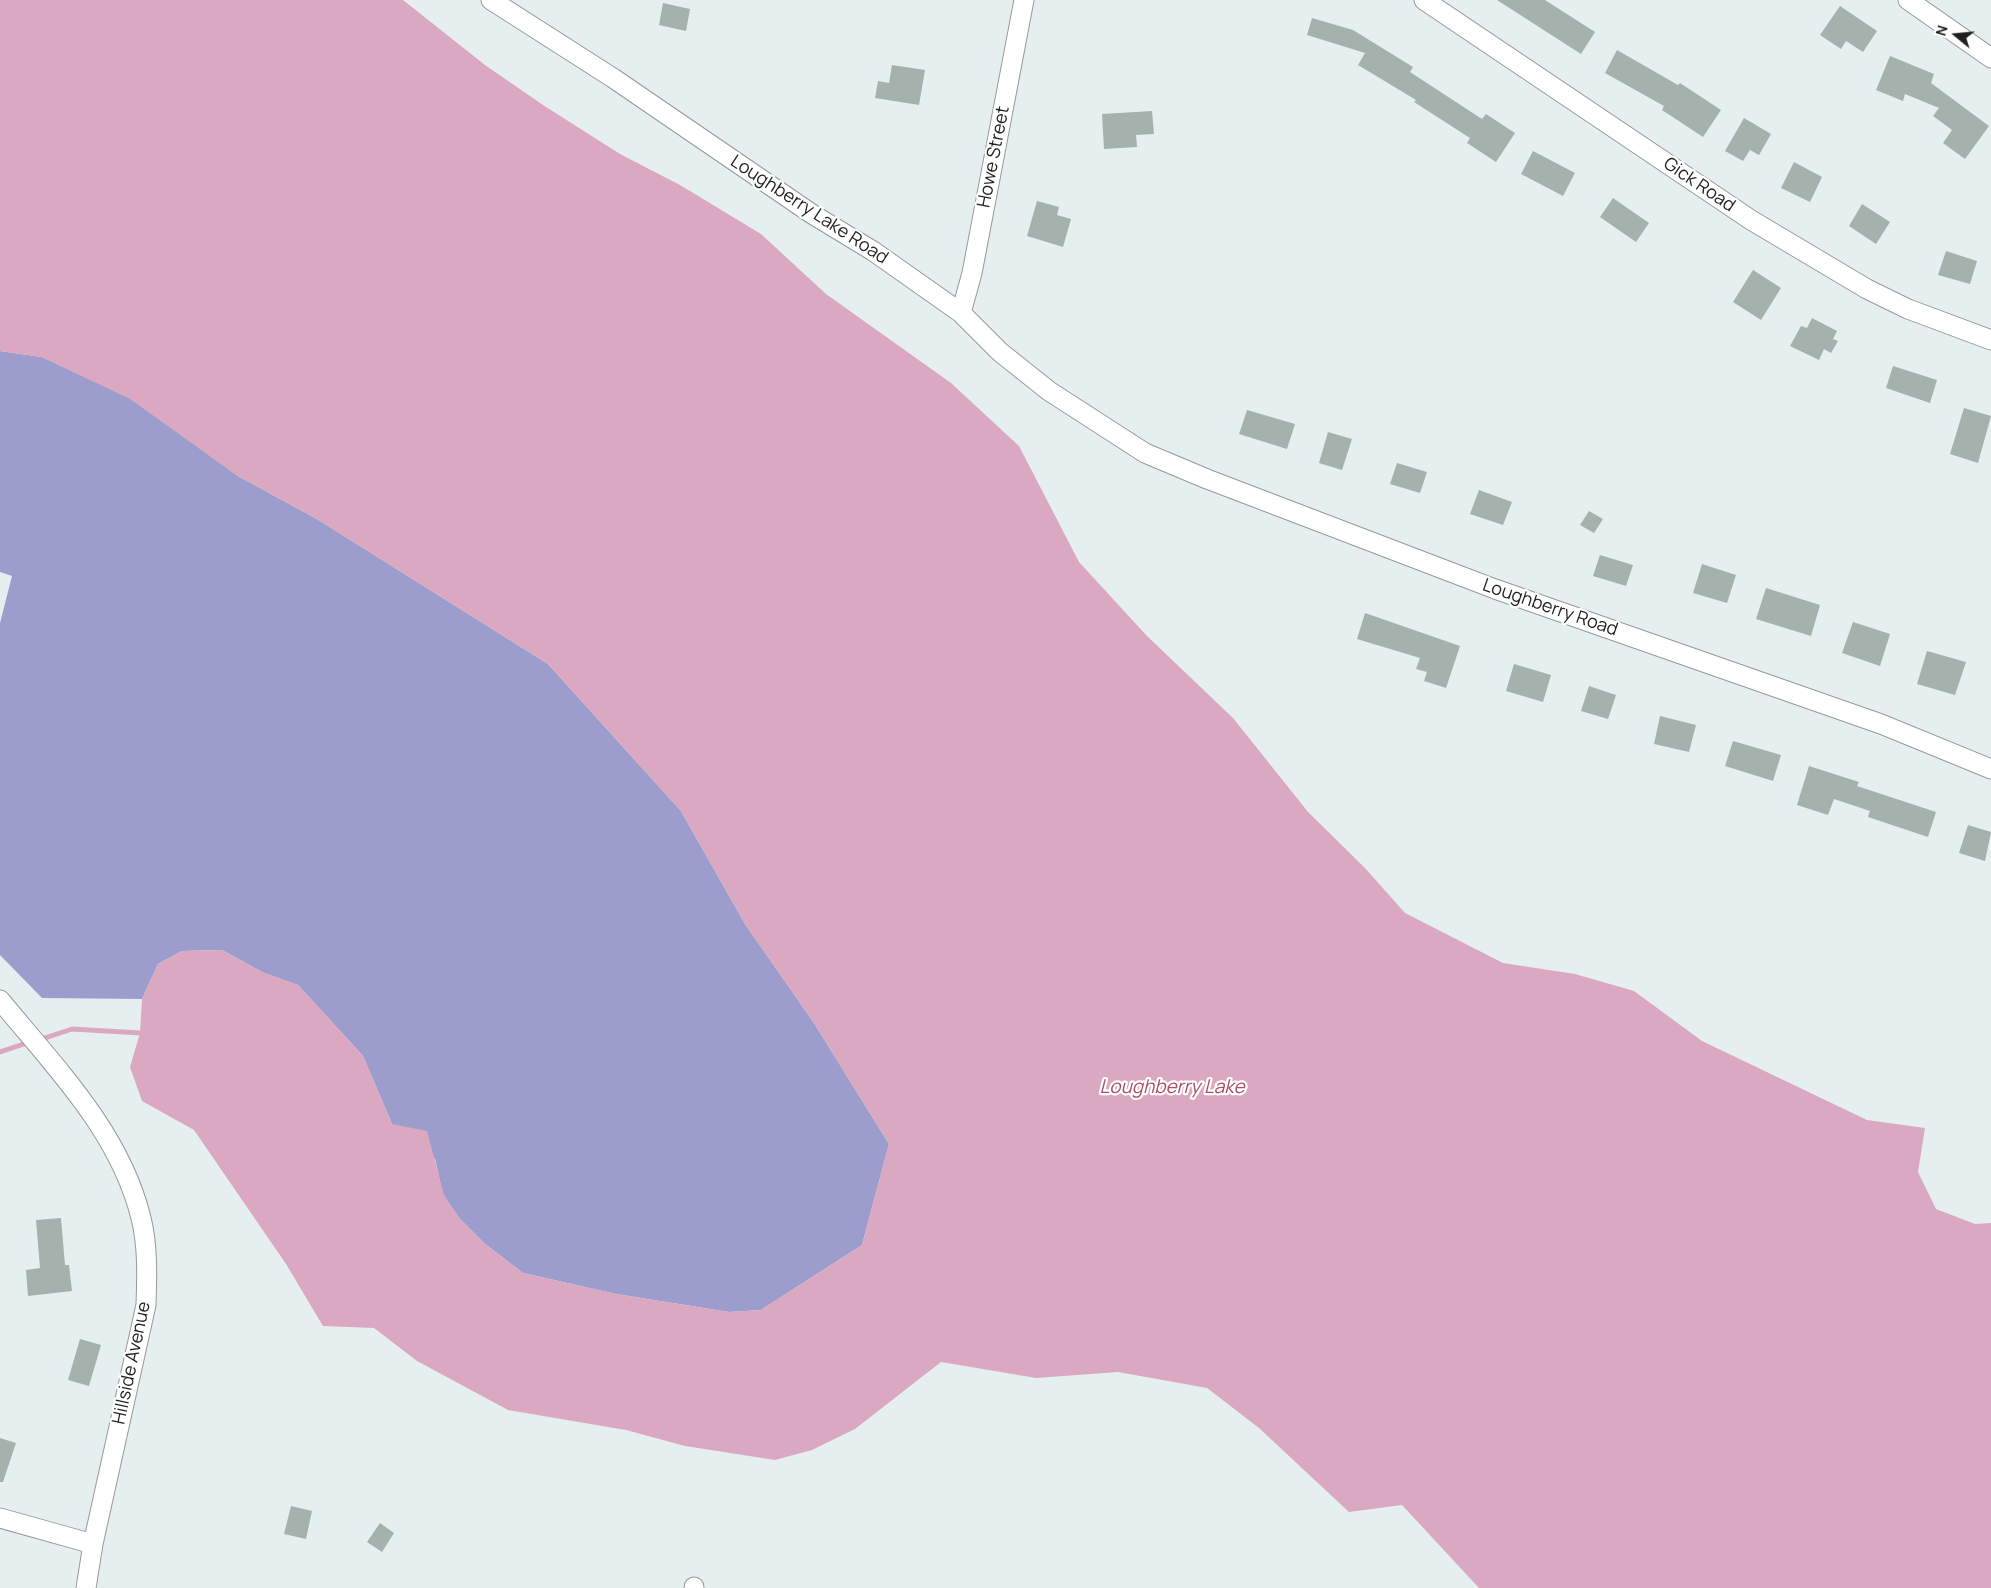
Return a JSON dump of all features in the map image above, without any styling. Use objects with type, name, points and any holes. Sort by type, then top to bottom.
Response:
[{"type":"street","name":"Loughberry Lake Road","points":[[491,0],[613,78],[812,214],[872,251],[961,313],[1000,352],[1049,391],[1115,435]]},
{"type":"street","name":"Howe Street","points":[[961,313],[972,273],[1024,0]]},
{"type":"street","name":"Gick Road","points":[[1424,0],[1751,220],[1867,289],[1908,309],[1991,340]]},
{"type":"street","points":[[1908,0],[1991,58]]},
{"type":"street","name":"Loughberry Road","points":[[1115,435],[1145,453],[1207,479],[1486,586],[1881,724],[1991,769]]},
{"type":"street","name":"Hillside Avenue","points":[[0,1000],[95,1116],[126,1173],[141,1218],[147,1272],[146,1305],[93,1544],[86,1588]]},
{"type":"street","points":[[0,1518],[93,1544]]},
{"type":"shaded area","points":[[0,351],[42,357],[130,398],[238,476],[317,519],[548,664],[681,811],[745,924],[814,1023],[889,1144],[862,1245],[761,1310],[729,1312],[616,1294],[523,1273],[485,1244],[460,1219],[443,1195],[435,1159],[392,1124],[363,1056],[298,985],[264,973],[222,950],[182,951],[158,964],[142,999],[42,998],[0,955],[0,623],[12,576],[0,572]]},
{"type":"water","name":"Loughberry Lake","points":[[0,0],[403,0],[485,65],[543,105],[620,154],[680,185],[761,234],[826,294],[951,383],[1019,446],[1079,562],[1147,636],[1233,718],[1308,812],[1365,868],[1405,913],[1503,963],[1575,974],[1634,991],[1702,1041],[1867,1120],[1925,1128],[1918,1172],[1936,1209],[1975,1224],[1991,1223],[1991,1588],[1479,1588],[1402,1505],[1349,1512],[1259,1428],[1207,1388],[1118,1372],[1036,1378],[941,1362],[855,1429],[812,1450],[775,1460],[685,1446],[626,1430],[508,1410],[417,1361],[374,1328],[323,1326],[286,1264],[194,1130],[142,1101],[130,1067],[140,1033],[142,999],[158,964],[182,951],[222,950],[264,973],[298,985],[363,1056],[392,1124],[427,1131],[444,1195],[460,1219],[485,1244],[523,1273],[616,1294],[729,1312],[761,1310],[862,1245],[889,1144],[814,1023],[745,924],[681,811],[548,664],[317,519],[238,476],[130,399],[42,357],[0,351]]},
{"type":"building","points":[[1497,0],[1545,0],[1595,32],[1581,54]]},
{"type":"building","points":[[663,3],[690,9],[686,31],[659,25]]},
{"type":"building","points":[[1840,6],[1877,31],[1863,52],[1846,41],[1841,49],[1820,35]]},
{"type":"building","points":[[1312,18],[1353,30],[1413,67],[1410,72],[1482,119],[1486,114],[1515,133],[1496,162],[1467,143],[1470,138],[1414,102],[1416,100],[1358,65],[1365,53],[1307,35]]},
{"type":"building","points":[[1617,50],[1678,85],[1680,83],[1721,110],[1703,137],[1662,110],[1664,106],[1605,73]]},
{"type":"building","points":[[1890,56],[1934,74],[1931,83],[1989,126],[1965,159],[1943,143],[1952,130],[1933,116],[1939,108],[1905,94],[1903,101],[1876,90]]},
{"type":"building","points":[[892,65],[925,70],[919,105],[875,98],[878,81],[889,83]]},
{"type":"building","points":[[1152,111],[1154,134],[1136,135],[1137,147],[1104,149],[1102,114]]},
{"type":"building","points":[[1744,118],[1771,134],[1759,155],[1750,150],[1743,161],[1725,151]]},
{"type":"building","points":[[1533,151],[1575,173],[1563,196],[1521,174]]},
{"type":"building","points":[[1794,162],[1822,177],[1810,202],[1781,188]]},
{"type":"building","points":[[1613,198],[1649,223],[1636,242],[1600,217]]},
{"type":"building","points":[[1037,201],[1059,207],[1057,215],[1071,219],[1063,247],[1027,236]]},
{"type":"building","points":[[1862,204],[1890,222],[1876,244],[1849,226]]},
{"type":"building","points":[[1946,251],[1977,261],[1970,284],[1938,275]]},
{"type":"building","points":[[1753,270],[1781,288],[1761,320],[1733,302]]},
{"type":"building","points":[[1812,318],[1837,331],[1833,339],[1838,341],[1831,353],[1824,349],[1819,360],[1790,346],[1801,326],[1807,328]]},
{"type":"building","points":[[1893,366],[1937,380],[1930,403],[1886,388]]},
{"type":"building","points":[[1964,408],[1991,416],[1978,463],[1950,454]]},
{"type":"building","points":[[1247,410],[1295,424],[1287,449],[1239,434]]},
{"type":"building","points":[[1328,432],[1352,439],[1342,470],[1319,463]]},
{"type":"building","points":[[1397,463],[1427,472],[1420,493],[1390,484]]},
{"type":"building","points":[[1479,490],[1512,502],[1503,525],[1470,514]]},
{"type":"building","points":[[1589,511],[1603,519],[1594,533],[1580,525]]},
{"type":"building","points":[[1600,555],[1633,565],[1626,586],[1593,576]]},
{"type":"building","points":[[1702,564],[1736,575],[1727,603],[1693,593]]},
{"type":"building","points":[[1766,588],[1820,605],[1811,636],[1756,619]]},
{"type":"building","points":[[1365,613],[1460,646],[1446,688],[1424,681],[1427,672],[1416,669],[1420,658],[1357,639]]},
{"type":"building","points":[[1853,622],[1890,634],[1880,666],[1842,653]]},
{"type":"building","points":[[1927,651],[1966,662],[1955,695],[1917,684]]},
{"type":"building","points":[[1514,664],[1551,675],[1543,702],[1506,691]]},
{"type":"building","points":[[1589,686],[1616,695],[1608,719],[1581,711]]},
{"type":"building","points":[[1660,716],[1696,725],[1689,752],[1654,744]]},
{"type":"building","points":[[1733,741],[1781,755],[1773,781],[1725,766]]},
{"type":"building","points":[[1809,766],[1859,782],[1857,786],[1936,812],[1928,837],[1868,817],[1870,811],[1834,799],[1828,815],[1797,805]]},
{"type":"building","points":[[1968,825],[1991,832],[1985,861],[1959,853]]},
{"type":"building","points":[[61,1218],[65,1265],[69,1265],[72,1291],[28,1296],[26,1270],[40,1268],[36,1220]]},
{"type":"building","points":[[80,1339],[101,1345],[89,1386],[68,1380]]},
{"type":"building","points":[[0,1438],[16,1443],[3,1482],[0,1482]]},
{"type":"building","points":[[291,1506],[312,1511],[306,1539],[284,1534]]},
{"type":"building","points":[[380,1523],[394,1533],[382,1552],[367,1542]]},
{"type":"waterway","points":[[39,1040],[72,1029],[140,1033]]},
{"type":"waterway","points":[[0,1052],[30,1042]]}]
